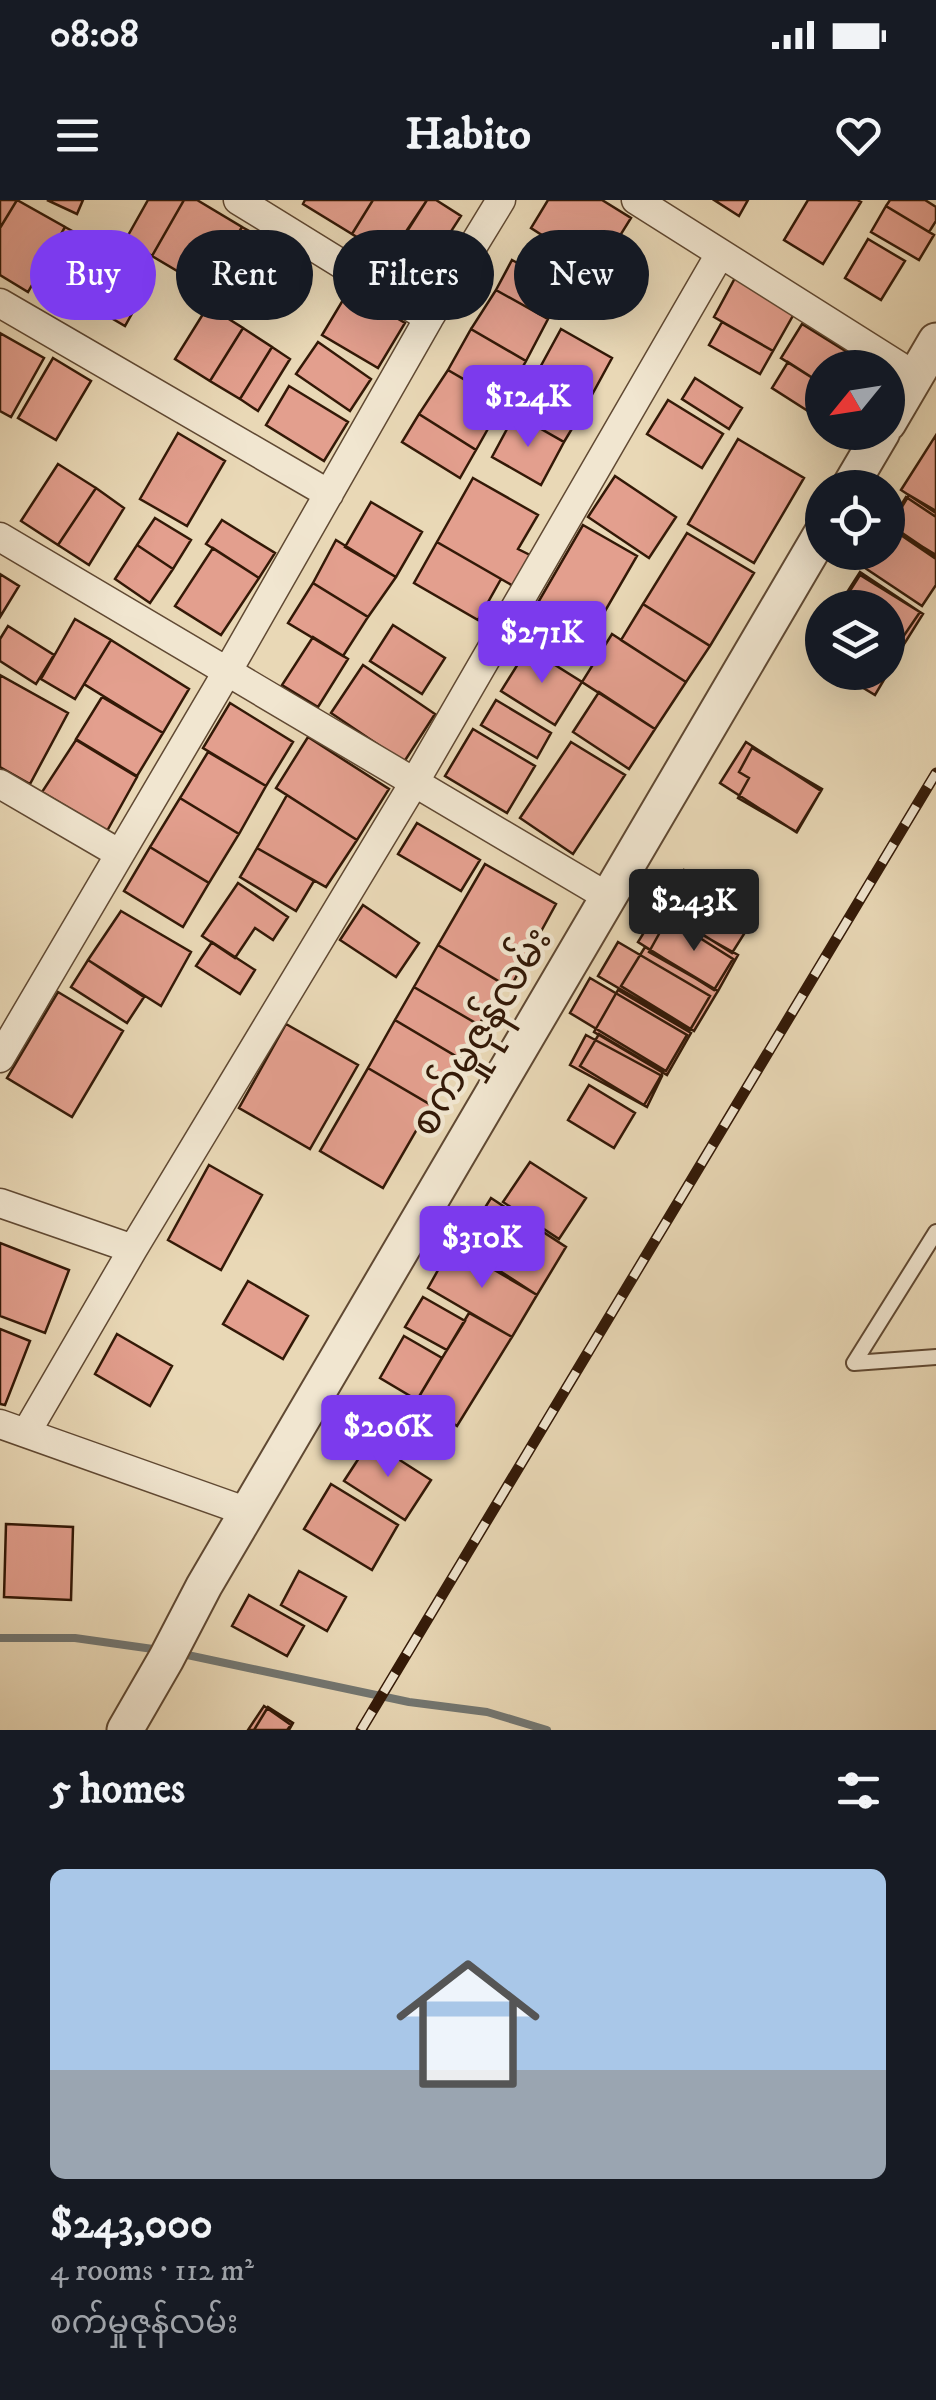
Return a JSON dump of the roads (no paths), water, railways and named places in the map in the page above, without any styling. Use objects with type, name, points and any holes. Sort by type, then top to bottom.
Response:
[{"type":"street","points":[[238,200],[333,259]]},
{"type":"street","points":[[482,230],[500,200]]},
{"type":"street","points":[[636,200],[916,376]]},
{"type":"street","points":[[248,1512],[13,1428],[132,1249],[414,783],[720,254]]},
{"type":"street","points":[[0,303],[329,494]]},
{"type":"street","points":[[0,1058],[428,320]]},
{"type":"street","points":[[905,394],[936,341]]},
{"type":"street","points":[[0,537],[608,898]]},
{"type":"street","name":"စက်မှုဇုန်လမ်း","points":[[125,1730],[204,1586],[805,562]]},
{"type":"street","points":[[0,784],[120,854]]},
{"type":"street","points":[[0,1203],[132,1249]]},
{"type":"lane","points":[[936,1232],[854,1364],[936,1358]]},
{"type":"waterway","points":[[0,1638],[75,1638],[160,1650]]},
{"type":"waterway","points":[[178,1653],[409,1702],[487,1712],[547,1730]]},
{"type":"railway","points":[[361,1730],[936,773]]}]
